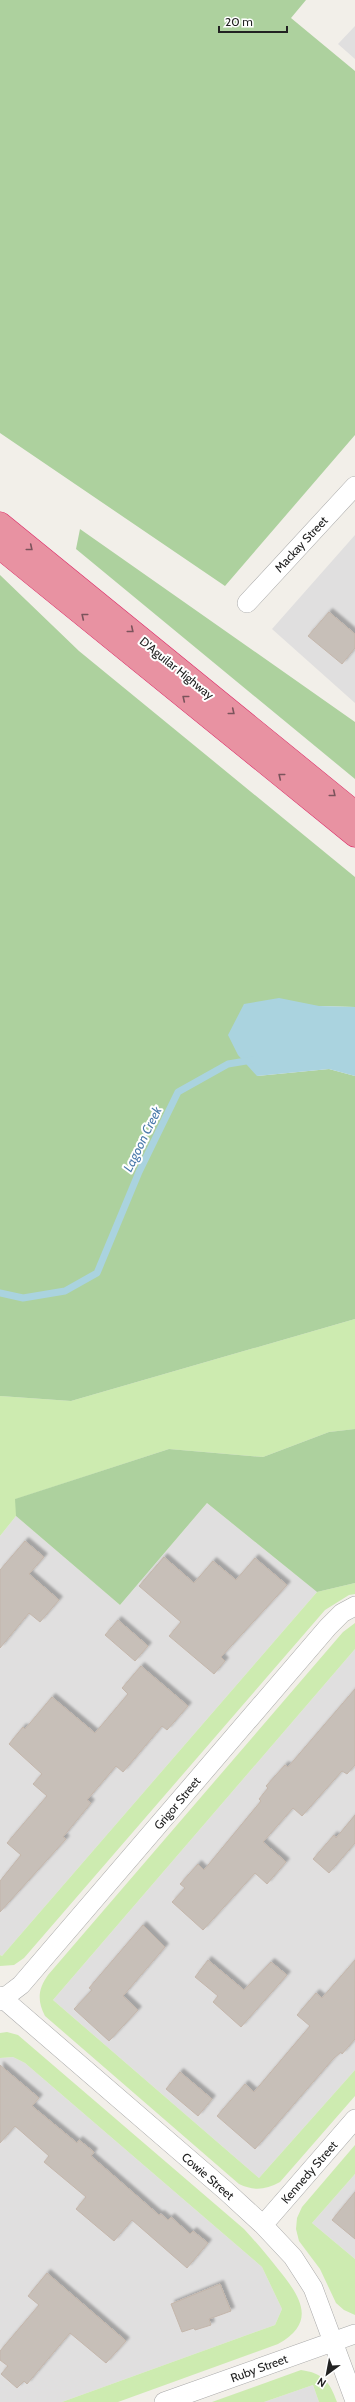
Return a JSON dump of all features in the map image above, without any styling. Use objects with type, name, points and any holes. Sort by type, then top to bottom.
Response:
[{"type":"highway","name":"D'Aguilar Highway","points":[[0,523],[355,812]]},
{"type":"highway","name":"D'Aguilar Highway","points":[[0,548],[355,836]]},
{"type":"street","name":"Mackay Street","points":[[247,603],[355,486]]},
{"type":"street","name":"Grigor Street","points":[[1,1999],[22,1985],[328,1627],[342,1613],[355,1606]]},
{"type":"street","name":"Cowie Street","points":[[1,1999],[263,2225],[292,2257],[313,2288],[334,2340],[355,2401]]},
{"type":"street","name":"Kennedy Street","points":[[263,2225],[355,2119]]},
{"type":"street","name":"Ruby Street","points":[[164,2402],[334,2340],[355,2334]]},
{"type":"shaded area","points":[[355,26],[355,59],[338,44]]},
{"type":"shaded area","points":[[355,535],[355,703],[272,629]]},
{"type":"shaded area","points":[[207,1503],[317,1592],[2,1956],[0,1955],[0,1536],[16,1516],[120,1605]]},
{"type":"shaded area","points":[[355,1649],[355,2070],[259,2178],[53,2000]]},
{"type":"shaded area","points":[[13,2057],[25,2063],[262,2267],[282,2309],[275,2325],[62,2402],[0,2402],[0,2058]]},
{"type":"shaded area","points":[[355,2174],[355,2259],[312,2223]]},
{"type":"shaded area","points":[[313,2385],[319,2402],[264,2402]]},
{"type":"green space","points":[[0,0],[306,0],[291,18],[355,71],[355,435],[225,586],[0,433]]},
{"type":"green space","points":[[80,529],[355,722],[355,779],[76,549]]},
{"type":"green space","points":[[0,575],[79,651],[355,877],[355,1007],[319,1006],[257,1076],[329,1069],[355,1076],[355,1319],[71,1401],[0,1396]]},
{"type":"green space","points":[[355,1319],[355,1429],[329,1432],[263,1457],[169,1449],[16,1499],[16,1516],[0,1536],[0,1396],[71,1401]]},
{"type":"green space","points":[[355,1429],[355,1583],[317,1592],[207,1503],[120,1605],[16,1516],[15,1499],[169,1449],[263,1457],[329,1432]]},
{"type":"green space","points":[[355,1583],[355,1594],[349,1595],[325,1610],[24,1958],[14,1965],[0,1966],[0,1955],[2,1956],[317,1592]]},
{"type":"green space","points":[[355,1623],[355,1649],[53,2000],[259,2178],[355,2070],[355,2096],[280,2182],[269,2187],[255,2189],[239,2184],[45,2016],[42,2011],[40,1995],[42,1985],[48,1975],[343,1632]]},
{"type":"green space","points":[[7,2032],[18,2035],[244,2229],[286,2279],[298,2299],[301,2308],[301,2318],[298,2327],[290,2336],[278,2344],[118,2402],[62,2402],[275,2325],[282,2309],[262,2267],[25,2063],[13,2057],[0,2058],[0,2033]]},
{"type":"green space","points":[[355,2145],[355,2174],[312,2223],[355,2259],[355,2315],[344,2310],[336,2303],[320,2269],[299,2241],[296,2229],[297,2218],[302,2207]]},
{"type":"green space","points":[[301,2370],[315,2373],[325,2380],[332,2389],[337,2402],[319,2402],[313,2385],[264,2402],[212,2402]]},
{"type":"water","points":[[279,998],[319,1006],[355,1007],[355,1076],[329,1069],[257,1076],[238,1055],[228,1035],[244,1004]]},
{"type":"building","points":[[329,612],[355,634],[355,648],[342,664],[308,636]]},
{"type":"building","points":[[25,1541],[44,1557],[29,1574],[59,1600],[40,1622],[29,1613],[0,1648],[0,1570]]},
{"type":"building","points":[[164,1557],[194,1583],[213,1561],[236,1580],[255,1558],[287,1585],[221,1657],[225,1661],[214,1674],[169,1636],[181,1622],[139,1586]]},
{"type":"building","points":[[118,1620],[148,1646],[135,1661],[105,1635]]},
{"type":"building","points":[[141,1666],[188,1706],[167,1730],[162,1726],[123,1772],[116,1766],[87,1800],[91,1803],[63,1837],[66,1839],[0,1912],[0,1881],[21,1855],[7,1843],[47,1796],[33,1784],[42,1774],[9,1744],[23,1727],[25,1729],[52,1697],[95,1733],[128,1694],[122,1688]]},
{"type":"building","points":[[355,1689],[355,1765],[347,1774],[342,1771],[302,1816],[293,1808],[263,1842],[286,1862],[267,1884],[255,1873],[203,1930],[172,1902],[185,1888],[180,1884],[198,1864],[204,1870],[261,1801],[259,1799],[268,1788],[266,1786],[285,1765],[288,1767]]},
{"type":"building","points":[[355,1815],[355,1843],[329,1873],[313,1859],[334,1835],[336,1838]]},
{"type":"building","points":[[143,1925],[165,1947],[123,1996],[138,2010],[109,2041],[74,2009],[92,1990],[89,1988]]},
{"type":"building","points":[[208,1960],[244,1990],[271,1962],[287,1975],[241,2027],[213,2002],[218,1996],[195,1977]]},
{"type":"building","points":[[355,1960],[355,2039],[342,2054],[341,2052],[333,2059],[255,2149],[217,2116],[245,2084],[254,2092],[310,2026],[297,2015],[316,1993],[322,1998]]},
{"type":"building","points":[[0,2065],[39,2098],[32,2106],[77,2143],[79,2140],[94,2152],[91,2156],[159,2215],[161,2214],[168,2220],[171,2217],[190,2234],[193,2231],[208,2243],[187,2268],[132,2220],[114,2241],[76,2209],[86,2197],[44,2162],[49,2156],[15,2126],[0,2143]]},
{"type":"building","points":[[180,2072],[212,2099],[198,2116],[166,2089]]},
{"type":"building","points":[[355,2192],[355,2239],[332,2220]]},
{"type":"building","points":[[47,2273],[126,2341],[106,2363],[70,2333],[27,2384],[24,2381],[17,2388],[1,2374],[8,2366],[0,2360],[0,2351],[39,2305],[28,2296]]},
{"type":"building","points":[[220,2284],[231,2311],[209,2319],[211,2325],[182,2332],[171,2304]]},
{"type":"waterway","name":"Lagoon Creek","points":[[0,1293],[23,1298],[65,1291],[97,1273],[139,1172],[178,1092],[228,1064],[252,1060]]}]
